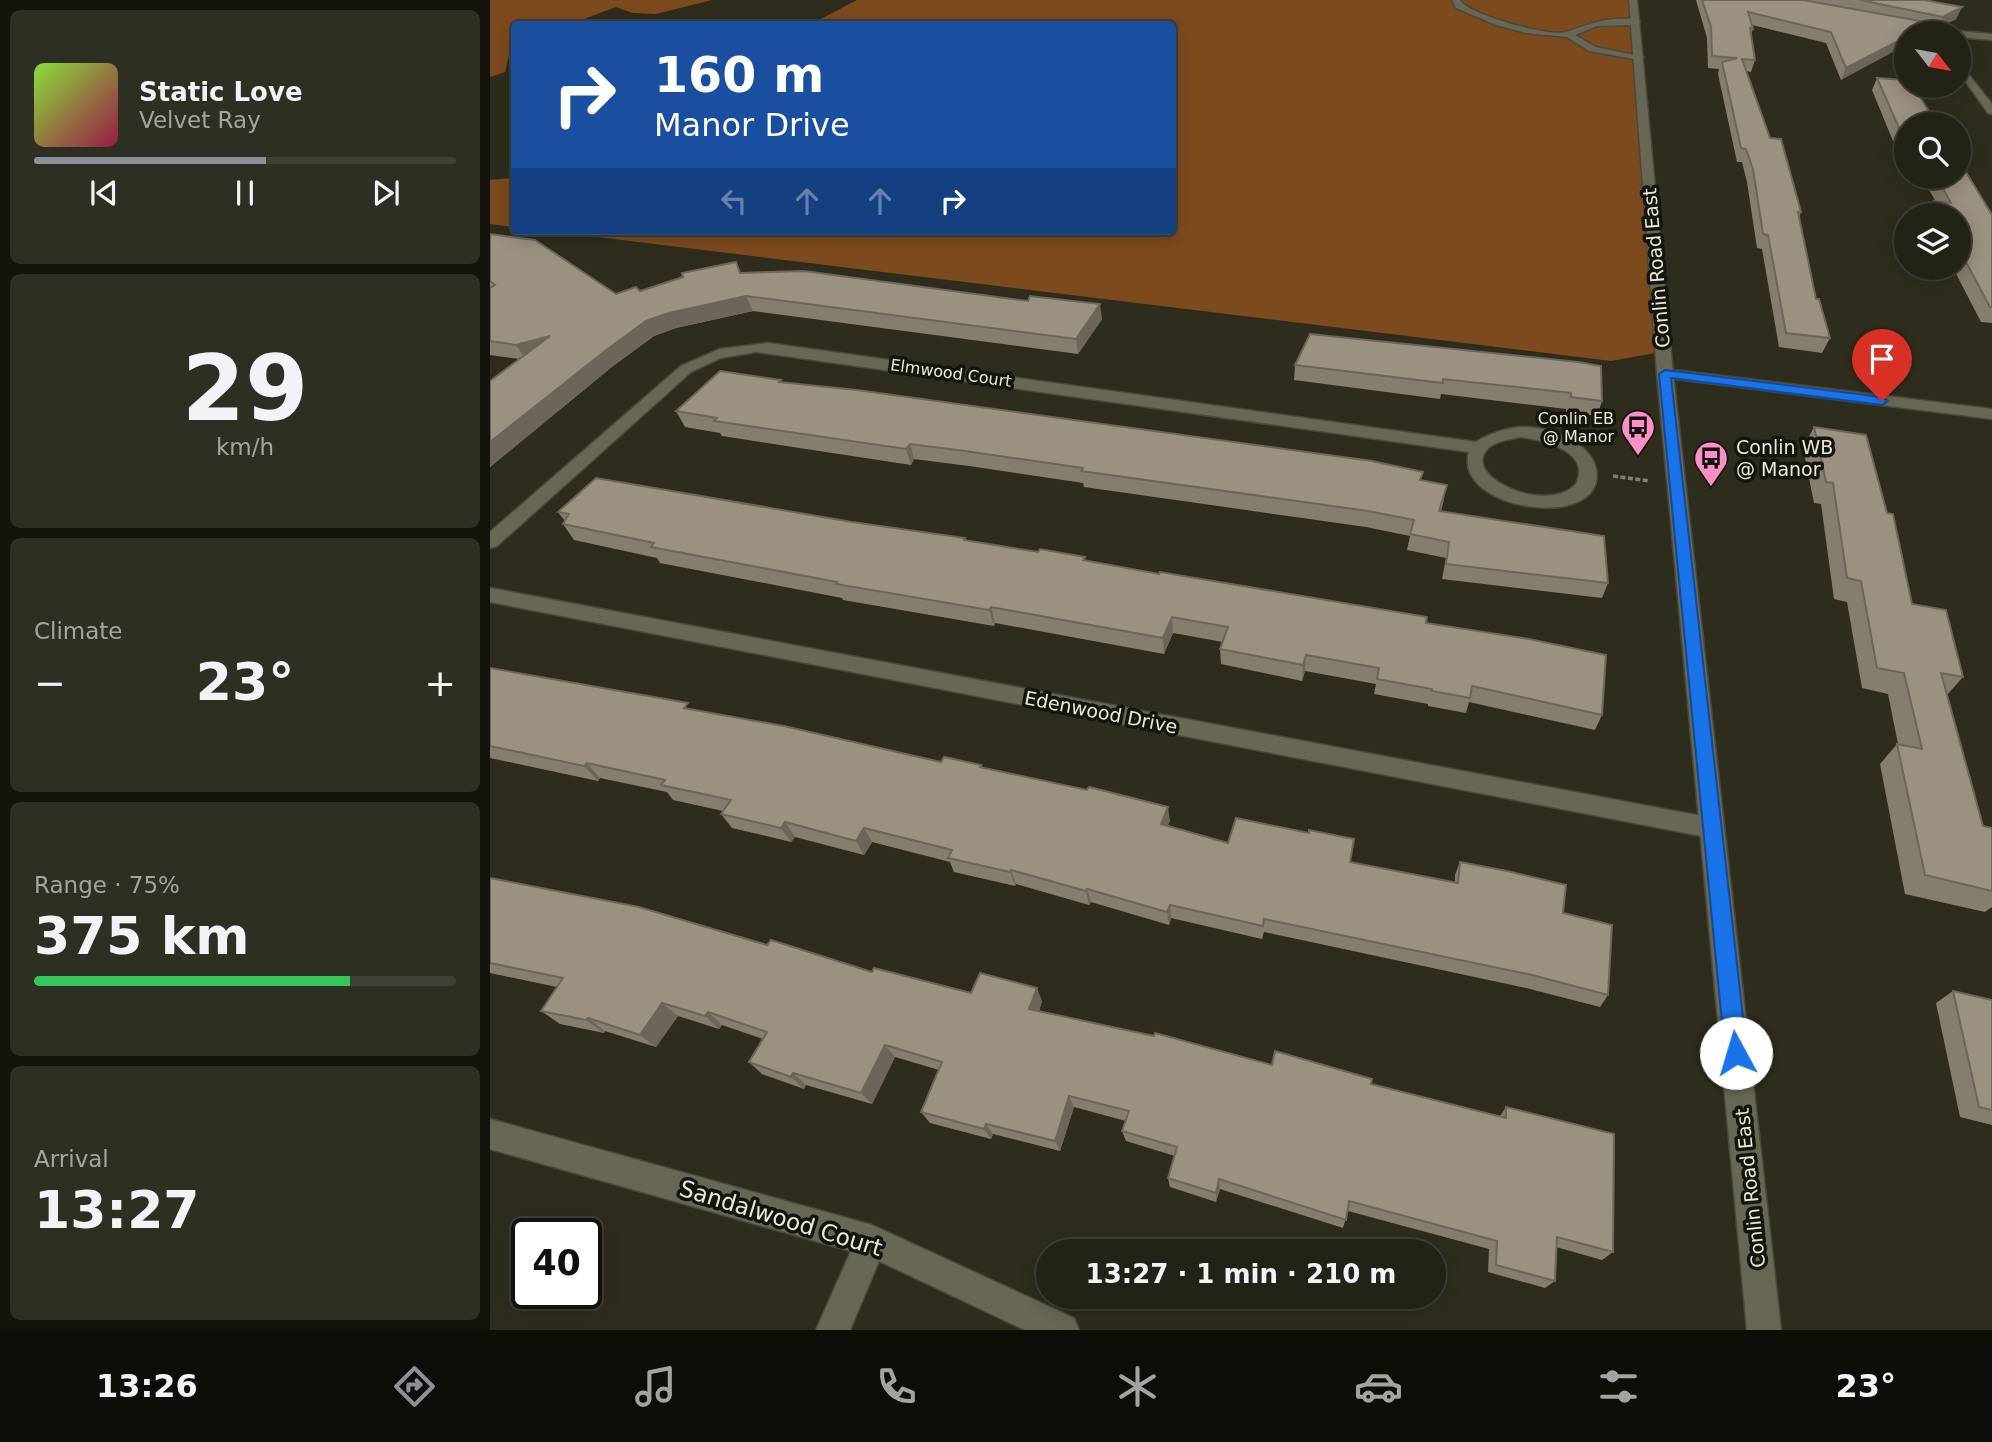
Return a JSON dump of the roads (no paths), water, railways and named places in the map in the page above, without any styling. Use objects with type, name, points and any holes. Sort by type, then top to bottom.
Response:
[{"type":"street","points":[[1455,0],[1459,6],[1512,30],[1570,35]]},
{"type":"street","name":"Conlin Road East","points":[[1633,0],[1665,374],[1764,1330]]},
{"type":"street","points":[[1570,35],[1572,31],[1596,23],[1636,22]]},
{"type":"street","points":[[1888,24],[1894,25]]},
{"type":"street","points":[[1570,35],[1574,41],[1593,49],[1639,57]]},
{"type":"street","points":[[1971,35],[1992,37]]},
{"type":"street","points":[[1971,82],[1992,111]]},
{"type":"street","name":"Elmwood Court","points":[[490,542],[686,369],[710,356],[750,347],[768,347],[1479,448]]},
{"type":"street","points":[[1665,374],[1992,414]]},
{"type":"street","points":[[1503,434],[1538,434],[1571,447],[1583,457],[1589,468],[1590,479],[1585,488],[1575,496],[1560,501],[1525,501],[1507,496],[1481,478],[1475,468],[1474,457],[1479,448],[1503,434]]},
{"type":"street","name":"Edenwood Drive","points":[[490,595],[1712,828]]},
{"type":"street","name":"Sandalwood Court","points":[[490,1134],[872,1241],[1062,1330]]},
{"type":"street","points":[[834,1330],[872,1241]]},
{"type":"place","name":"Conlin EB @ Manor","points":[[1638,457]]},
{"type":"place","name":"Conlin WB @ Manor","points":[[1711,488]]}]
